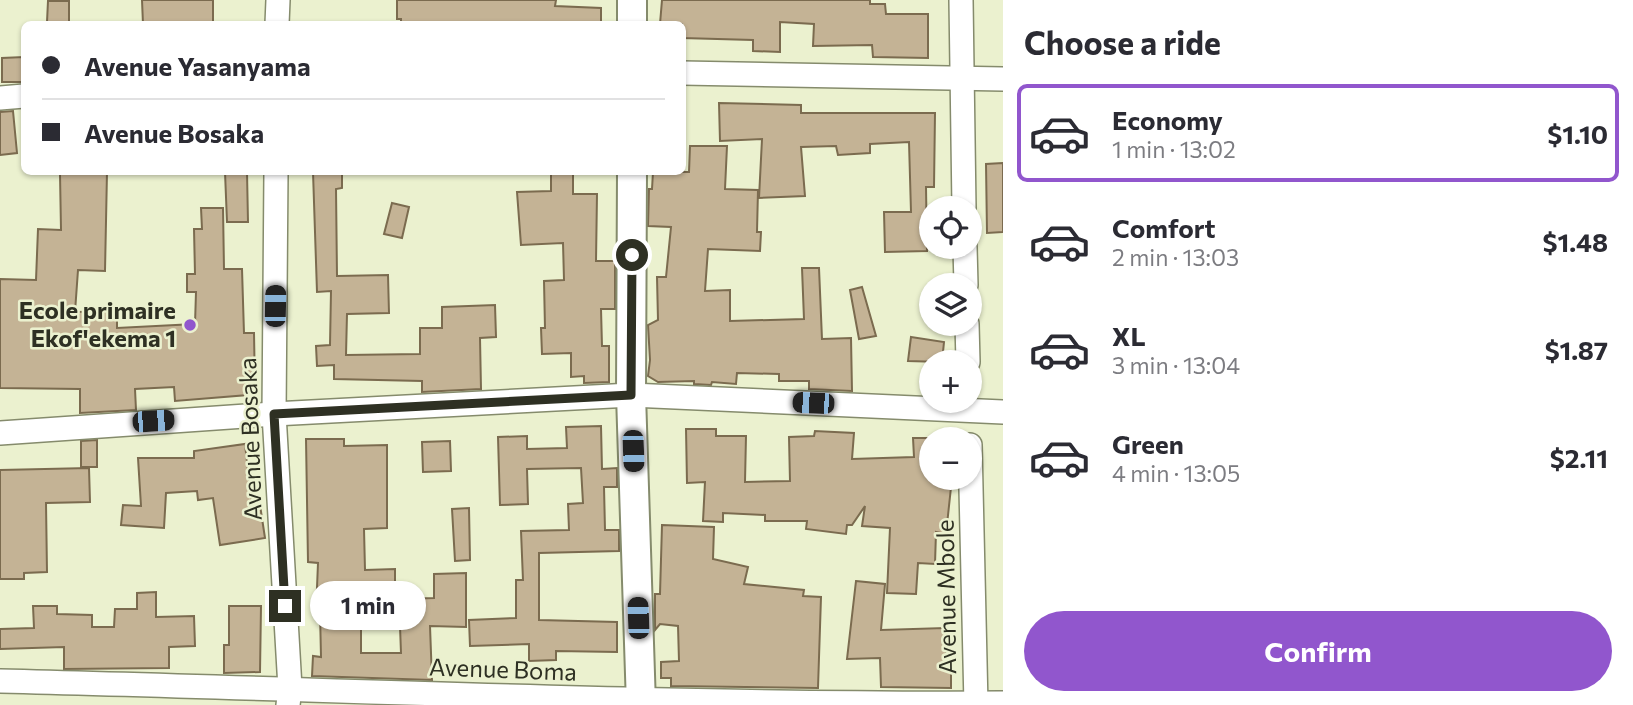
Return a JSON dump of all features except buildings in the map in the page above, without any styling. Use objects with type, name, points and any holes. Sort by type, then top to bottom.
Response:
[{"type":"street","points":[[277,21],[278,0]]},
{"type":"street","points":[[632,0],[632,21]]},
{"type":"street","points":[[961,0],[964,196]]},
{"type":"street","points":[[686,74],[1003,79]]},
{"type":"street","points":[[0,98],[21,96]]},
{"type":"street","name":"Avenue Bosaka","points":[[276,175],[274,414],[289,696]]},
{"type":"street","points":[[632,175],[631,395],[641,704]]},
{"type":"street","points":[[0,433],[274,414],[631,395],[919,404]]},
{"type":"street","points":[[982,408],[1003,412]]},
{"type":"street","name":"Avenue Mbole","points":[[971,490],[976,704]]},
{"type":"street","name":"Avenue Boma","points":[[0,681],[289,696],[641,704],[1003,703]]},
{"type":"place","name":"Ecole primaire Ekof'ekema 1","points":[[190,325]]},
{"type":"route","points":[[285,606],[274,414],[631,395],[632,255]]}]
